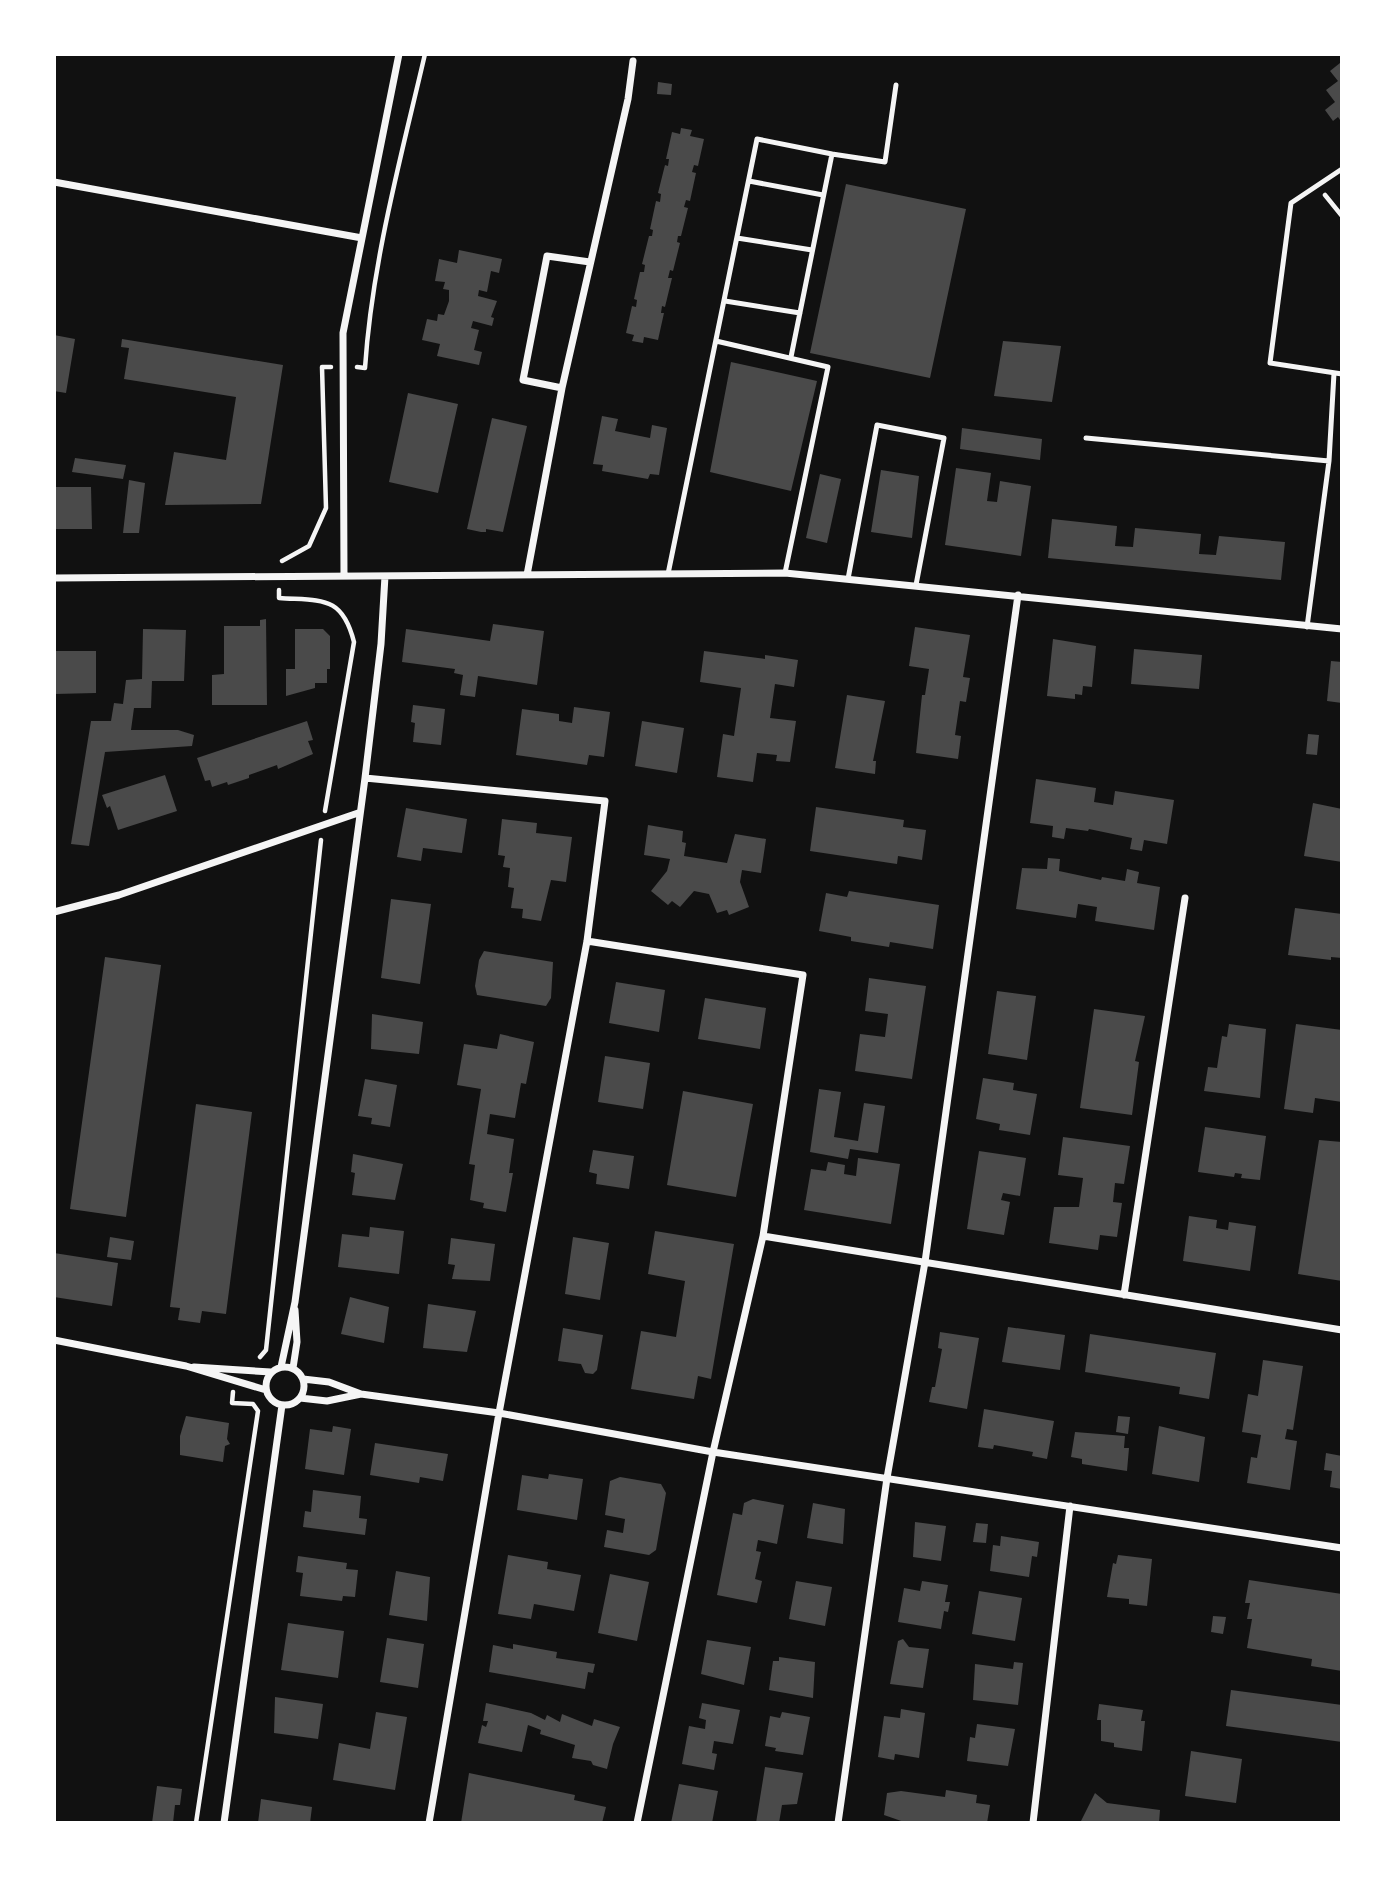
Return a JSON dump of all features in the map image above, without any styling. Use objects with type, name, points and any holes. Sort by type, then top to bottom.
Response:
[{"type":"street","points":[[344,575],[343,333],[400,54]]},
{"type":"street","points":[[527,575],[562,388],[628,99],[633,61]]},
{"type":"street","points":[[54,182],[362,238]]},
{"type":"street","points":[[562,388],[523,380],[547,256],[590,262]]},
{"type":"street","points":[[54,578],[785,573],[1342,629]]},
{"type":"street","points":[[281,1367],[295,1302],[358,813],[365,778],[381,644],[385,576]]},
{"type":"street","points":[[838,1823],[887,1478],[925,1262],[1018,595]]},
{"type":"street","points":[[365,778],[605,801],[587,941],[499,1413],[429,1823]]},
{"type":"street","points":[[54,912],[119,895],[358,813]]},
{"type":"street","points":[[1124,1295],[1185,898]]},
{"type":"street","points":[[587,941],[803,975],[763,1236],[713,1452],[637,1823]]},
{"type":"street","points":[[763,1236],[1342,1330]]},
{"type":"street","points":[[293,1368],[297,1342],[295,1302]]},
{"type":"street","points":[[54,1340],[186,1366],[234,1383],[266,1390]]},
{"type":"street","points":[[186,1366],[236,1367],[271,1372],[281,1367],[293,1368],[303,1379],[304,1388],[300,1398],[292,1404],[273,1402],[266,1390],[271,1372]]},
{"type":"street","points":[[303,1379],[329,1382],[361,1394],[499,1413],[713,1452],[1342,1548]]},
{"type":"street","points":[[300,1398],[327,1401],[361,1394]]},
{"type":"street","points":[[224,1823],[282,1405]]},
{"type":"street","points":[[1034,1823],[1070,1506]]},
{"type":"lane","points":[[668,574],[757,139],[885,162],[896,85]]},
{"type":"lane","points":[[791,357],[832,154]]},
{"type":"lane","points":[[1342,169],[1291,203],[1270,363],[1342,374]]},
{"type":"lane","points":[[749,181],[823,195]]},
{"type":"lane","points":[[737,237],[812,250]]},
{"type":"lane","points":[[724,301],[800,313]]},
{"type":"lane","points":[[716,341],[828,367],[785,573]]},
{"type":"lane","points":[[1307,627],[1329,461],[1334,373]]},
{"type":"lane","points":[[848,579],[877,425],[944,438],[916,585]]},
{"type":"lane","points":[[1086,438],[1329,461]]},
{"type":"path","points":[[236,1367],[237,1354],[261,1357],[266,1350],[323,825],[354,642],[348,619],[339,608],[325,603],[279,598],[280,562],[309,545],[326,508],[323,367],[365,368],[367,333],[384,235],[425,54]]},
{"type":"path","points":[[1318,185],[1342,216]]},
{"type":"path","points":[[197,1823],[258,1411],[253,1404],[232,1403],[234,1383]]},
{"type":"building","points":[[1340,63],[1342,123],[1338,117],[1333,121],[1325,110],[1335,102],[1326,90],[1338,81],[1330,71]]},
{"type":"building","points":[[658,82],[672,84],[671,95],[657,94]]},
{"type":"building","points":[[681,128],[692,130],[690,136],[704,139],[698,166],[694,165],[692,172],[696,173],[690,201],[686,200],[684,207],[688,208],[681,236],[678,236],[677,242],[680,243],[673,271],[670,270],[668,278],[672,278],[665,307],[662,306],[661,313],[664,313],[658,340],[644,337],[643,343],[632,341],[634,335],[626,333],[632,306],[636,307],[637,300],[634,299],[640,272],[644,272],[645,265],[642,264],[649,236],[652,236],[653,230],[650,229],[656,201],[660,202],[661,194],[658,193],[665,165],[668,166],[669,159],[666,159],[672,132],[680,134]]},
{"type":"building","points":[[846,184],[966,209],[930,378],[810,353]]},
{"type":"building","points":[[459,250],[502,259],[499,273],[491,271],[487,292],[479,290],[478,296],[497,301],[491,317],[494,318],[492,326],[473,321],[471,328],[479,330],[474,350],[482,352],[479,365],[437,356],[440,344],[422,340],[427,319],[437,321],[438,314],[444,315],[449,301],[449,290],[443,289],[445,282],[435,281],[439,259],[457,263]]},
{"type":"building","points":[[54,335],[75,339],[66,393],[54,391]]},
{"type":"building","points":[[122,339],[283,365],[261,504],[165,505],[174,452],[226,460],[236,397],[124,379],[129,348],[121,347]]},
{"type":"building","points":[[1003,341],[1061,346],[1052,402],[994,396]]},
{"type":"building","points":[[731,362],[817,381],[791,491],[710,472]]},
{"type":"building","points":[[408,393],[458,404],[438,493],[389,482]]},
{"type":"building","points":[[602,416],[618,419],[615,431],[650,438],[652,425],[667,428],[659,475],[650,474],[648,479],[602,471],[603,465],[593,464]]},
{"type":"building","points":[[492,418],[527,426],[503,532],[486,529],[486,532],[481,532],[467,529]]},
{"type":"building","points":[[962,428],[1042,439],[1040,460],[960,449]]},
{"type":"building","points":[[75,458],[126,465],[123,479],[72,472]]},
{"type":"building","points":[[956,468],[991,473],[987,501],[997,502],[1000,481],[1031,486],[1021,556],[945,545]]},
{"type":"building","points":[[881,470],[919,476],[912,538],[871,532]]},
{"type":"building","points":[[820,474],[841,479],[827,543],[806,538]]},
{"type":"building","points":[[129,480],[145,483],[139,533],[123,533]]},
{"type":"building","points":[[54,487],[91,487],[92,529],[54,529]]},
{"type":"building","points":[[1052,519],[1117,526],[1115,546],[1133,547],[1135,528],[1201,534],[1199,554],[1216,555],[1219,536],[1285,542],[1281,580],[1048,558]]},
{"type":"building","points":[[266,619],[267,705],[212,705],[212,675],[224,674],[224,626],[260,626],[260,620]]},
{"type":"building","points":[[493,624],[544,631],[537,685],[478,676],[475,697],[460,695],[463,675],[454,673],[455,669],[402,662],[406,629],[490,641]]},
{"type":"building","points":[[915,627],[970,635],[963,677],[970,678],[966,702],[960,701],[955,735],[961,736],[958,759],[916,753],[922,695],[925,695],[929,669],[909,666]]},
{"type":"building","points":[[143,629],[186,630],[184,681],[152,681],[151,708],[134,708],[131,730],[178,730],[194,735],[192,746],[105,752],[89,846],[71,844],[91,721],[111,721],[114,703],[123,704],[126,680],[142,679]]},
{"type":"building","points":[[295,629],[323,629],[330,636],[330,669],[327,669],[327,683],[315,683],[315,688],[286,696],[286,669],[295,669]]},
{"type":"building","points":[[1053,639],[1096,646],[1092,687],[1083,686],[1082,695],[1075,694],[1075,699],[1047,696]]},
{"type":"building","points":[[1134,649],[1202,655],[1199,689],[1131,684]]},
{"type":"building","points":[[55,651],[96,651],[96,693],[54,694]]},
{"type":"building","points":[[704,651],[765,659],[765,655],[798,660],[794,687],[775,684],[770,718],[796,721],[790,762],[776,761],[777,755],[757,753],[753,782],[717,777],[723,734],[734,736],[741,688],[700,682]]},
{"type":"building","points":[[1331,661],[1342,662],[1342,703],[1327,701]]},
{"type":"building","points":[[847,695],[885,701],[873,761],[876,761],[875,774],[835,768]]},
{"type":"building","points":[[413,705],[445,709],[441,745],[413,742]]},
{"type":"building","points":[[574,707],[610,712],[604,757],[589,755],[587,765],[516,755],[522,709],[559,714],[559,721],[572,723]]},
{"type":"building","points":[[307,721],[313,740],[308,741],[313,754],[278,769],[277,765],[249,775],[249,778],[228,785],[227,782],[212,787],[210,780],[205,781],[197,758]]},
{"type":"building","points":[[642,721],[684,728],[677,773],[635,766]]},
{"type":"building","points":[[1308,734],[1319,735],[1317,755],[1306,754]]},
{"type":"building","points":[[165,775],[177,811],[118,830],[110,806],[107,808],[102,795]]},
{"type":"building","points":[[1036,779],[1096,788],[1094,802],[1113,805],[1115,791],[1174,800],[1167,844],[1144,840],[1142,851],[1130,849],[1132,838],[1089,829],[1066,828],[1064,839],[1052,837],[1053,826],[1030,823]]},
{"type":"building","points":[[1313,803],[1342,809],[1342,862],[1304,856]]},
{"type":"building","points":[[816,807],[904,820],[903,827],[926,830],[922,860],[898,856],[897,864],[810,851]]},
{"type":"building","points":[[406,808],[467,819],[462,853],[423,848],[421,861],[397,857]]},
{"type":"building","points":[[502,819],[537,823],[536,833],[572,837],[566,882],[551,880],[541,921],[522,918],[523,909],[511,908],[514,888],[508,887],[510,868],[503,867],[505,856],[498,855]]},
{"type":"building","points":[[648,825],[683,831],[682,842],[686,843],[684,856],[727,863],[735,834],[766,839],[761,873],[742,870],[740,882],[749,907],[729,915],[727,910],[717,913],[709,894],[694,891],[680,907],[672,901],[668,905],[651,891],[667,871],[670,859],[644,855]]},
{"type":"building","points":[[1048,858],[1060,859],[1059,871],[1101,880],[1102,877],[1125,881],[1127,869],[1139,872],[1137,883],[1160,887],[1154,930],[1095,921],[1097,907],[1078,904],[1076,918],[1016,909],[1022,868],[1047,869]]},
{"type":"building","points":[[849,891],[939,905],[933,949],[890,942],[889,947],[851,941],[851,937],[819,931],[826,893],[847,897]]},
{"type":"building","points":[[391,899],[431,904],[420,984],[381,978]]},
{"type":"building","points":[[1295,908],[1342,914],[1342,958],[1331,957],[1331,960],[1288,955]]},
{"type":"building","points":[[484,951],[553,962],[551,998],[546,1006],[477,995],[475,986],[479,960]]},
{"type":"building","points":[[105,957],[161,965],[126,1217],[70,1209]]},
{"type":"building","points":[[869,978],[926,986],[912,1079],[855,1071],[860,1034],[885,1037],[888,1014],[865,1011]]},
{"type":"building","points":[[616,982],[665,990],[659,1032],[609,1023]]},
{"type":"building","points":[[997,991],[1036,996],[1027,1060],[988,1054]]},
{"type":"building","points":[[705,998],[766,1008],[760,1049],[698,1039]]},
{"type":"building","points":[[1094,1009],[1145,1016],[1135,1061],[1139,1062],[1132,1115],[1080,1108]]},
{"type":"building","points":[[372,1014],[423,1022],[419,1054],[371,1049]]},
{"type":"building","points":[[1229,1024],[1266,1029],[1260,1098],[1204,1091],[1208,1067],[1217,1068],[1222,1036],[1227,1037]]},
{"type":"building","points":[[1296,1024],[1342,1030],[1342,1102],[1315,1098],[1313,1113],[1284,1109]]},
{"type":"building","points":[[500,1034],[534,1042],[526,1084],[521,1083],[515,1118],[490,1114],[487,1134],[514,1139],[509,1173],[513,1173],[506,1212],[483,1208],[484,1203],[470,1200],[475,1165],[469,1164],[481,1089],[457,1085],[464,1044],[497,1049]]},
{"type":"building","points":[[605,1056],[650,1063],[643,1109],[598,1102]]},
{"type":"building","points":[[983,1078],[1014,1083],[1013,1090],[1037,1094],[1030,1135],[999,1130],[1000,1124],[976,1119]]},
{"type":"building","points":[[365,1079],[397,1085],[390,1127],[371,1124],[372,1118],[358,1116]]},
{"type":"building","points":[[819,1089],[841,1092],[834,1137],[858,1141],[864,1103],[885,1106],[878,1153],[850,1149],[848,1159],[810,1152]]},
{"type":"building","points":[[683,1091],[753,1104],[736,1197],[667,1185]]},
{"type":"building","points":[[196,1104],[252,1112],[226,1314],[202,1311],[200,1323],[178,1320],[180,1308],[170,1307]]},
{"type":"building","points":[[1205,1127],[1266,1136],[1260,1180],[1241,1178],[1242,1174],[1235,1173],[1234,1177],[1198,1172]]},
{"type":"building","points":[[1063,1137],[1130,1146],[1124,1184],[1115,1183],[1113,1202],[1122,1203],[1117,1237],[1100,1235],[1098,1250],[1049,1243],[1054,1207],[1079,1207],[1083,1178],[1058,1175]]},
{"type":"building","points":[[1319,1140],[1342,1142],[1342,1281],[1298,1274]]},
{"type":"building","points":[[593,1150],[634,1156],[629,1189],[596,1184],[597,1174],[589,1172]]},
{"type":"building","points":[[979,1151],[1026,1158],[1020,1196],[1003,1193],[1001,1200],[1010,1202],[1004,1235],[967,1229]]},
{"type":"building","points":[[353,1154],[403,1164],[395,1200],[352,1195],[355,1173],[351,1172]]},
{"type":"building","points":[[858,1158],[900,1164],[891,1224],[804,1210],[811,1169],[826,1171],[828,1162],[845,1165],[844,1174],[856,1176]]},
{"type":"building","points":[[1189,1216],[1217,1220],[1216,1228],[1228,1230],[1229,1222],[1256,1226],[1250,1271],[1183,1261]]},
{"type":"building","points":[[370,1227],[404,1231],[399,1274],[338,1267],[342,1234],[369,1237]]},
{"type":"building","points":[[655,1231],[734,1244],[711,1379],[698,1376],[694,1399],[631,1389],[641,1331],[676,1337],[685,1281],[648,1274]]},
{"type":"building","points":[[110,1237],[134,1241],[131,1260],[107,1257]]},
{"type":"building","points":[[573,1237],[609,1243],[600,1300],[565,1294]]},
{"type":"building","points":[[451,1238],[495,1244],[490,1281],[452,1279],[455,1265],[448,1264]]},
{"type":"building","points":[[54,1253],[118,1263],[112,1306],[54,1297]]},
{"type":"building","points":[[350,1297],[389,1307],[384,1343],[341,1334]]},
{"type":"building","points":[[428,1304],[476,1311],[467,1352],[423,1348]]},
{"type":"building","points":[[1008,1327],[1065,1335],[1060,1370],[1002,1362]]},
{"type":"building","points":[[563,1328],[603,1335],[597,1370],[593,1374],[585,1373],[581,1364],[558,1361]]},
{"type":"building","points":[[940,1332],[979,1338],[967,1409],[929,1402],[932,1387],[935,1387],[942,1349],[938,1348]]},
{"type":"building","points":[[1090,1334],[1216,1353],[1209,1399],[1179,1394],[1180,1387],[1085,1372]]},
{"type":"building","points":[[1263,1360],[1303,1366],[1293,1430],[1287,1429],[1285,1439],[1297,1441],[1290,1490],[1247,1483],[1251,1457],[1257,1458],[1261,1435],[1242,1432],[1248,1394],[1258,1396]]},
{"type":"building","points":[[984,1409],[1054,1421],[1047,1459],[1032,1456],[1033,1452],[994,1445],[993,1449],[978,1447]]},
{"type":"building","points":[[186,1416],[229,1423],[227,1439],[230,1444],[225,1446],[223,1462],[180,1455],[180,1436]]},
{"type":"building","points":[[1118,1416],[1130,1417],[1128,1434],[1116,1432]]},
{"type":"building","points":[[333,1426],[351,1429],[344,1475],[305,1469],[310,1429],[332,1432]]},
{"type":"building","points":[[1159,1426],[1205,1437],[1199,1482],[1152,1474]]},
{"type":"building","points":[[1075,1432],[1125,1436],[1124,1448],[1129,1448],[1127,1471],[1082,1464],[1082,1459],[1071,1457]]},
{"type":"building","points":[[375,1443],[448,1454],[443,1481],[420,1477],[419,1483],[370,1475]]},
{"type":"building","points":[[1326,1453],[1342,1456],[1342,1489],[1330,1487],[1332,1471],[1324,1470]]},
{"type":"building","points":[[549,1474],[583,1479],[577,1520],[517,1510],[522,1475],[548,1479]]},
{"type":"building","points":[[620,1477],[661,1484],[666,1493],[656,1550],[649,1555],[604,1547],[607,1530],[623,1533],[625,1519],[605,1515],[610,1481]]},
{"type":"building","points":[[313,1490],[361,1496],[359,1518],[367,1519],[365,1535],[303,1527],[305,1511],[311,1512]]},
{"type":"building","points":[[753,1499],[784,1505],[777,1544],[758,1540],[756,1551],[761,1552],[755,1579],[762,1581],[757,1603],[717,1595],[733,1513],[742,1515],[744,1503]]},
{"type":"building","points":[[813,1503],[845,1509],[843,1544],[807,1538]]},
{"type":"building","points":[[915,1522],[946,1526],[941,1561],[913,1557]]},
{"type":"building","points":[[976,1523],[988,1524],[986,1543],[973,1542]]},
{"type":"building","points":[[1001,1536],[1039,1542],[1037,1557],[1032,1556],[1029,1577],[990,1571],[993,1545],[1000,1546]]},
{"type":"building","points":[[508,1555],[548,1562],[547,1569],[581,1575],[574,1611],[534,1604],[531,1619],[498,1614]]},
{"type":"building","points":[[1118,1555],[1152,1559],[1147,1606],[1129,1604],[1129,1599],[1107,1597],[1113,1563],[1116,1564]]},
{"type":"building","points":[[298,1556],[347,1563],[346,1569],[358,1570],[355,1597],[343,1596],[342,1601],[300,1596],[303,1573],[296,1572]]},
{"type":"building","points":[[396,1571],[430,1577],[427,1621],[389,1615]]},
{"type":"building","points":[[610,1574],[649,1582],[637,1641],[598,1633]]},
{"type":"building","points":[[1249,1580],[1342,1594],[1342,1671],[1311,1666],[1312,1659],[1247,1648],[1252,1619],[1247,1619],[1250,1603],[1245,1603]]},
{"type":"building","points":[[796,1581],[832,1587],[825,1626],[789,1619]]},
{"type":"building","points":[[922,1581],[948,1585],[945,1602],[950,1602],[948,1612],[944,1611],[941,1629],[898,1622],[904,1588],[920,1591]]},
{"type":"building","points":[[979,1591],[1022,1598],[1015,1641],[972,1634]]},
{"type":"building","points":[[1213,1616],[1226,1617],[1223,1634],[1211,1632]]},
{"type":"building","points":[[288,1623],[344,1631],[338,1678],[281,1670]]},
{"type":"building","points":[[387,1638],[424,1644],[418,1688],[380,1682]]},
{"type":"building","points":[[903,1639],[909,1647],[929,1649],[923,1688],[890,1684],[898,1641]]},
{"type":"building","points":[[707,1640],[751,1647],[744,1685],[701,1674]]},
{"type":"building","points":[[513,1644],[557,1652],[556,1658],[595,1664],[593,1673],[588,1672],[585,1689],[489,1672],[493,1645],[513,1649]]},
{"type":"building","points":[[779,1657],[815,1662],[813,1698],[769,1690],[773,1661],[779,1661]]},
{"type":"building","points":[[1014,1662],[1023,1663],[1018,1705],[973,1700],[975,1664],[1013,1669]]},
{"type":"building","points":[[1231,1690],[1342,1705],[1342,1742],[1226,1726]]},
{"type":"building","points":[[275,1697],[323,1704],[318,1739],[274,1733]]},
{"type":"building","points":[[486,1703],[531,1713],[545,1720],[547,1715],[560,1722],[562,1714],[592,1726],[594,1719],[620,1727],[607,1769],[593,1765],[591,1761],[572,1758],[575,1745],[540,1734],[541,1730],[528,1725],[522,1752],[478,1743],[482,1725],[486,1727],[488,1721],[483,1721]]},
{"type":"building","points":[[702,1703],[740,1710],[733,1744],[714,1741],[712,1753],[717,1754],[714,1770],[682,1764],[689,1726],[705,1729],[706,1720],[699,1718]]},
{"type":"building","points":[[1099,1704],[1143,1710],[1141,1721],[1145,1721],[1142,1751],[1114,1747],[1114,1743],[1101,1741],[1101,1720],[1097,1720]]},
{"type":"building","points":[[901,1709],[925,1713],[919,1758],[895,1754],[894,1760],[878,1757],[884,1716],[900,1718]]},
{"type":"building","points":[[376,1712],[407,1717],[395,1790],[333,1780],[339,1743],[370,1749]]},
{"type":"building","points":[[782,1712],[810,1717],[803,1755],[775,1751],[776,1748],[765,1746],[770,1716],[780,1718]]},
{"type":"building","points":[[977,1724],[1015,1729],[1008,1766],[967,1761],[970,1737],[975,1738]]},
{"type":"building","points":[[1191,1751],[1242,1759],[1236,1803],[1185,1796]]},
{"type":"building","points":[[765,1767],[803,1773],[797,1804],[782,1805],[779,1823],[756,1823]]},
{"type":"building","points":[[469,1773],[575,1795],[574,1800],[606,1807],[602,1823],[461,1823]]},
{"type":"building","points":[[679,1784],[718,1791],[712,1823],[671,1823]]},
{"type":"building","points":[[157,1786],[182,1789],[180,1805],[175,1805],[173,1823],[152,1823]]},
{"type":"building","points":[[946,1790],[977,1795],[976,1803],[990,1805],[987,1823],[907,1823],[884,1815],[887,1793],[901,1791],[945,1797]]},
{"type":"building","points":[[1095,1793],[1107,1803],[1160,1810],[1159,1823],[1080,1823]]},
{"type":"building","points":[[261,1799],[312,1807],[310,1823],[258,1823]]}]
